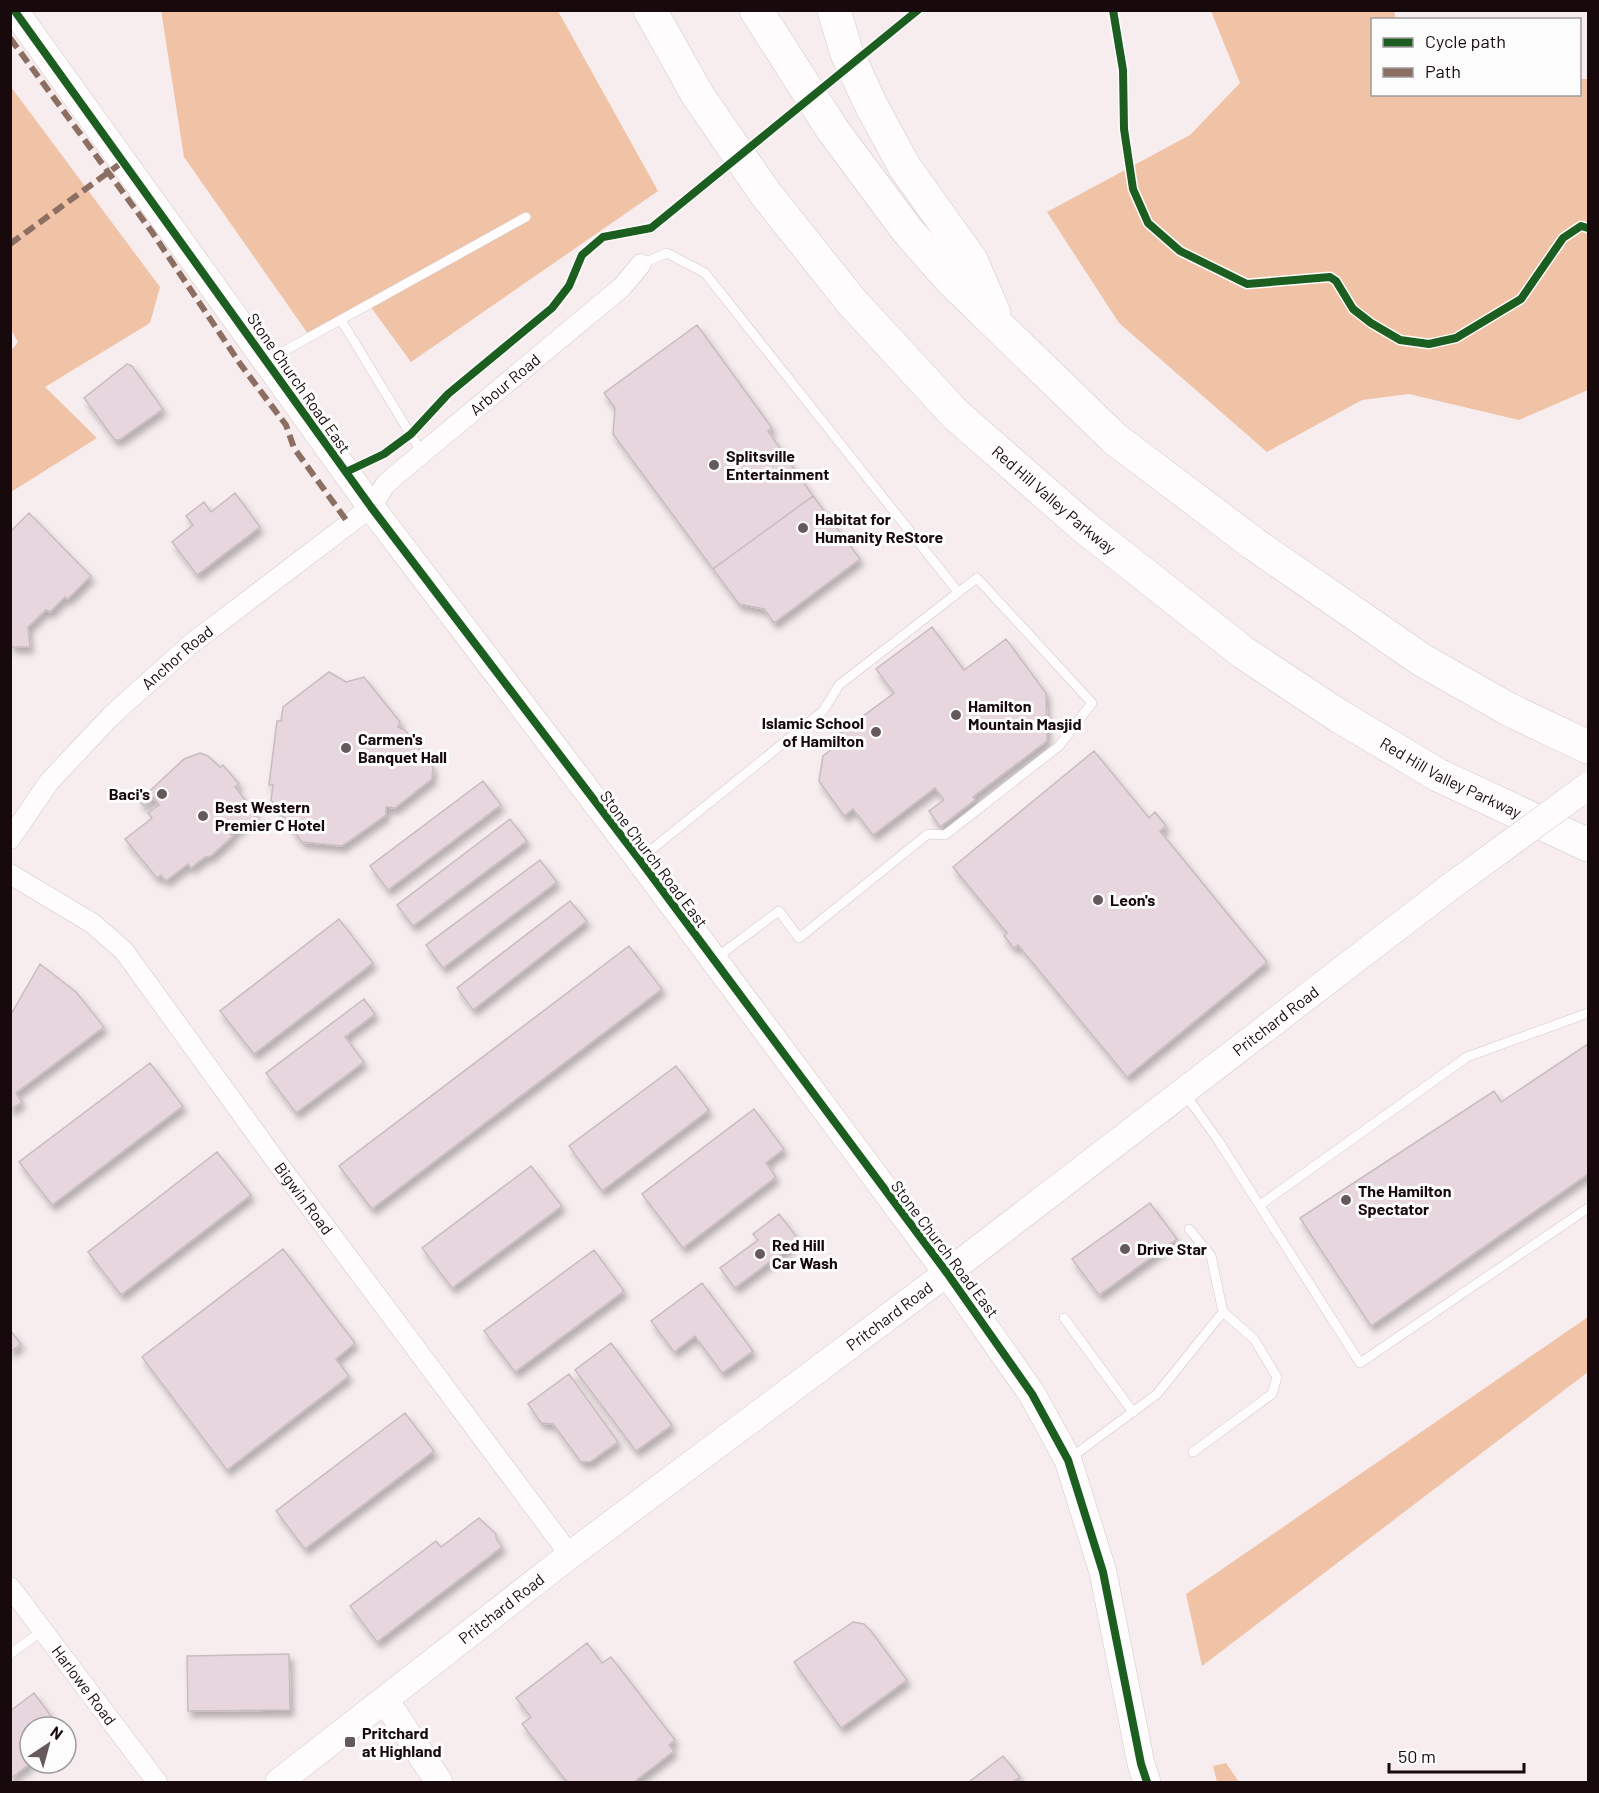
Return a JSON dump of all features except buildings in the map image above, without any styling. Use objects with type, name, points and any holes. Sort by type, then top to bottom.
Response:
[{"type":"highway","name":"Red Hill Valley Parkway","points":[[650,10],[697,94],[765,194],[851,301],[955,414],[1083,526],[1245,653],[1339,716],[1438,775],[1588,845]]},
{"type":"highway","points":[[756,10],[832,129],[907,230],[949,278],[1115,439],[1254,544],[1422,660],[1510,710],[1588,747]]},
{"type":"highway","points":[[834,10],[846,51],[871,105],[904,166],[971,260],[1001,329]]},
{"type":"main road","name":"Stone Church Road East","points":[[14,10],[371,507],[639,859],[947,1273],[1032,1394],[1068,1460],[1103,1572],[1141,1764],[1147,1782]]},
{"type":"main road","name":"Pritchard Road","points":[[279,1782],[570,1555],[947,1273],[1450,887],[1588,786]]},
{"type":"main road","points":[[385,1700],[439,1782]]},
{"type":"street","name":"Arbour Road","points":[[371,507],[385,485],[622,287],[641,264]]},
{"type":"street","name":"Anchor Road","points":[[10,839],[49,782],[111,716],[191,644],[371,507]]},
{"type":"street","name":"Bigwin Road","points":[[10,874],[92,922],[124,951],[273,1157],[570,1555]]},
{"type":"street","name":"Harlowe Road","points":[[10,1587],[157,1782]]},
{"type":"lane","points":[[267,361],[526,217]]},
{"type":"lane","points":[[641,264],[667,253],[705,273],[958,592]]},
{"type":"lane","points":[[341,320],[422,453]]},
{"type":"lane","points":[[639,859],[823,711],[839,685],[976,578],[1092,703],[1059,746],[945,835],[928,834],[799,938],[779,911],[713,961]]},
{"type":"lane","points":[[1260,1205],[1467,1057],[1588,1013]]},
{"type":"lane","points":[[1184,1092],[1260,1205],[1360,1363],[1588,1208]]},
{"type":"lane","points":[[1189,1229],[1210,1256],[1223,1312],[1254,1339],[1277,1377],[1272,1394],[1193,1452]]},
{"type":"lane","points":[[1068,1460],[1156,1394],[1223,1312]]},
{"type":"lane","points":[[1064,1318],[1132,1412]]},
{"type":"lane","points":[[10,1654],[42,1631]]},
{"type":"shaded area","points":[[161,10],[558,11],[658,191],[411,362],[367,302],[313,341],[184,157]]},
{"type":"shaded area","points":[[1211,11],[1394,11],[1396,18],[1371,18],[1371,96],[1581,96],[1581,79],[1588,79],[1588,390],[1519,420],[1409,394],[1362,400],[1267,452],[1119,323],[1047,212],[1190,135],[1240,83]]},
{"type":"shaded area","points":[[11,87],[160,287],[150,323],[45,387],[97,438],[11,492],[11,351],[18,342],[10,328]]},
{"type":"shaded area","points":[[1588,1317],[1588,1372],[1202,1666],[1186,1594]]},
{"type":"shaded area","points":[[1226,1763],[1239,1782],[1217,1782],[1213,1766]]},
{"type":"marked path","points":[[10,38],[152,232],[241,365],[286,425],[294,448],[349,524]]},
{"type":"marked path","points":[[10,244],[124,161]]},
{"type":"cycle path","points":[[14,10],[371,507],[639,859],[947,1273],[1032,1394],[1068,1460],[1103,1572],[1141,1764],[1147,1782]]},
{"type":"cycle path","points":[[346,472],[384,454],[411,434],[448,394],[552,308],[569,286],[582,255],[603,237],[651,228],[918,10]]},
{"type":"cycle path","points":[[1113,10],[1123,70],[1124,129],[1133,189],[1148,223],[1180,251],[1247,284],[1330,277],[1336,281],[1353,309],[1371,323],[1400,340],[1429,344],[1456,338],[1521,299],[1563,238],[1581,226],[1588,228]]},
{"type":"place","name":"Splitsville Entertainment","points":[[714,465]]},
{"type":"place","name":"Habitat for Humanity ReStore","points":[[803,528]]},
{"type":"place","name":"Hamilton Mountain Masjid","points":[[956,715]]},
{"type":"place","name":"Islamic School of Hamilton","points":[[876,732]]},
{"type":"place","name":"Carmen's Banquet Hall","points":[[346,748]]},
{"type":"place","name":"Baci's","points":[[162,794]]},
{"type":"place","name":"Best Western Premier C Hotel","points":[[203,816]]},
{"type":"place","name":"Leon's","points":[[1098,900]]},
{"type":"place","name":"The Hamilton Spectator","points":[[1346,1200]]},
{"type":"place","name":"Drive Star","points":[[1125,1249]]},
{"type":"place","name":"Red Hill Car Wash","points":[[760,1254]]},
{"type":"place","name":"Pritchard at Highland","points":[[350,1742]]}]
